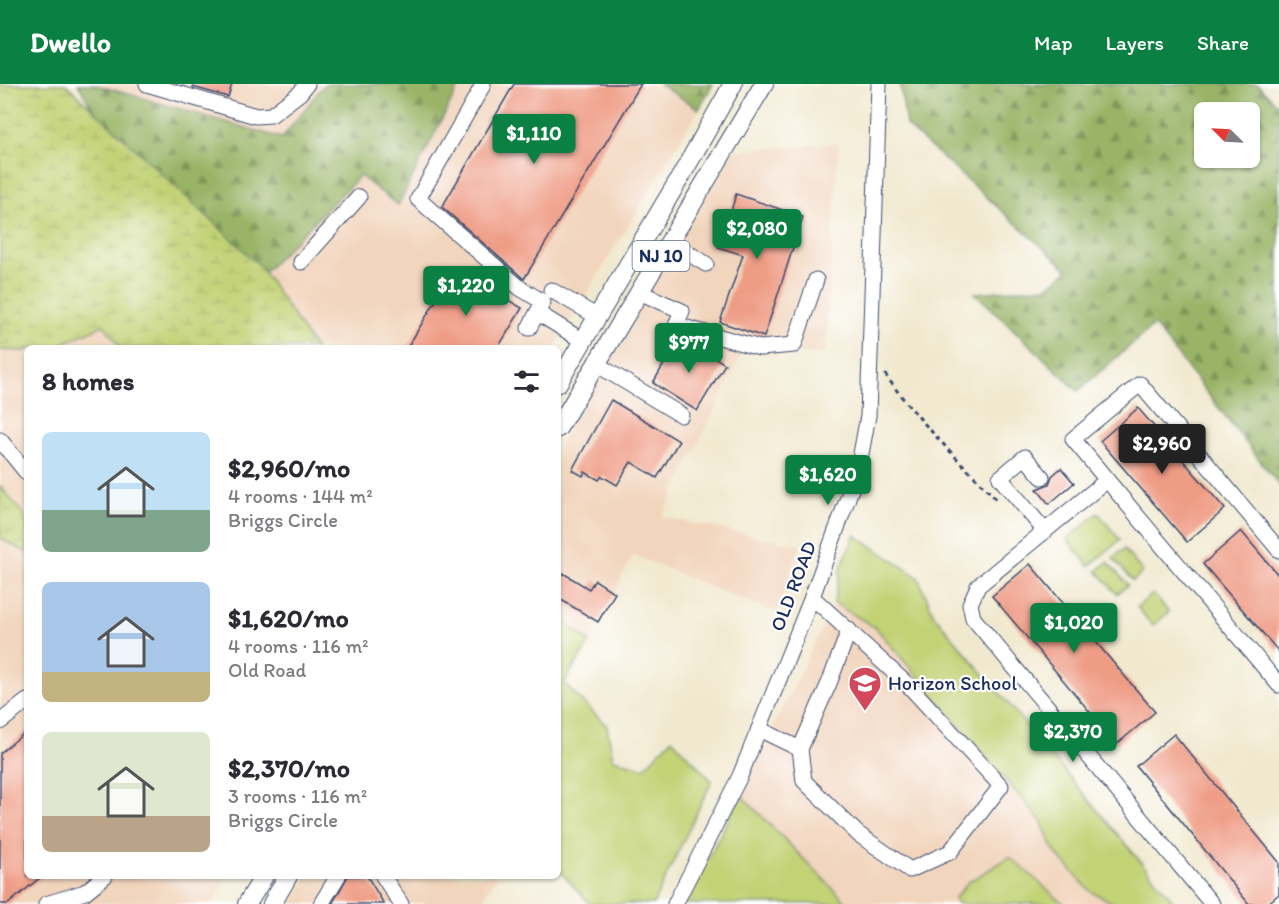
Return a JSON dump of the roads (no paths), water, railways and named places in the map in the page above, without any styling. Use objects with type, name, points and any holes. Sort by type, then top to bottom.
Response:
[{"type":"main road","name":"NJ 10","points":[[561,378],[733,84]]},
{"type":"main road","name":"NJ 10","points":[[561,423],[764,84]]},
{"type":"main road","points":[[247,904],[262,879]]},
{"type":"main road","points":[[272,904],[286,879]]},
{"type":"street","points":[[147,84],[256,116],[271,115],[300,93],[307,84]]},
{"type":"street","name":"OLD ROAD","points":[[675,904],[740,776],[812,597],[858,470],[868,416],[879,84]]},
{"type":"street","points":[[483,85],[418,199],[520,288],[543,302],[529,328]]},
{"type":"street","points":[[301,262],[359,197]]},
{"type":"street","points":[[670,242],[706,264]]},
{"type":"street","points":[[639,292],[682,311],[676,325],[760,348],[794,345],[816,280]]},
{"type":"street","points":[[551,290],[598,317]]},
{"type":"street","points":[[538,313],[583,341]]},
{"type":"street","points":[[596,364],[681,415]]},
{"type":"street","points":[[1279,550],[1140,384],[1073,439],[1279,685]]},
{"type":"street","points":[[0,440],[24,469]]},
{"type":"street","points":[[1042,477],[1025,457],[1000,478],[1045,531]]},
{"type":"street","points":[[1107,480],[978,586],[970,604],[973,618],[1212,904]]},
{"type":"street","points":[[812,597],[849,630],[911,688],[1001,786],[950,852],[910,870],[858,834],[804,781],[800,748],[830,681],[849,630]]},
{"type":"street","points":[[0,722],[24,703]]},
{"type":"street","points":[[759,729],[800,748]]},
{"type":"street","points":[[46,904],[84,892],[101,879]]},
{"type":"street","points":[[321,904],[336,879]]},
{"type":"street","points":[[384,879],[401,904]]},
{"type":"place","name":"Horizon School","points":[[865,712]]}]
